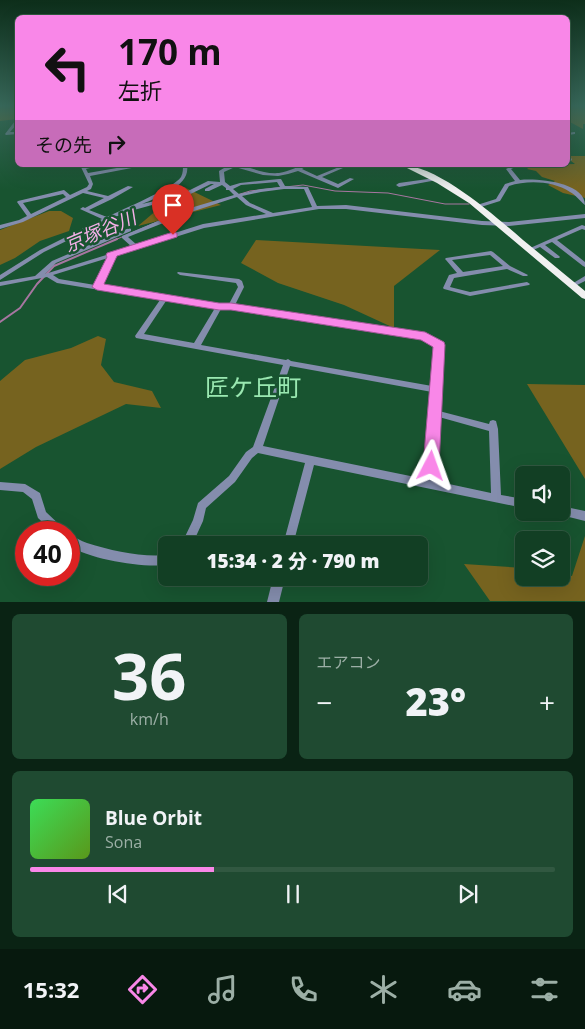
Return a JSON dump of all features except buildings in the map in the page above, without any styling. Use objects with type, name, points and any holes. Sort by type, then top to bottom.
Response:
[{"type":"highway","points":[[408,167],[460,192],[585,296]]},
{"type":"street","points":[[0,227],[30,217],[89,188],[91,184],[84,167]]},
{"type":"street","points":[[88,175],[131,167]]},
{"type":"street","points":[[0,278],[42,251],[106,218],[171,188],[181,181],[186,173],[185,167]]},
{"type":"street","points":[[220,184],[221,171],[230,167]]},
{"type":"street","points":[[242,167],[275,176],[306,167]]},
{"type":"street","points":[[298,169],[302,167]]},
{"type":"street","points":[[318,177],[343,167]]},
{"type":"street","points":[[513,167],[508,169],[518,181]]},
{"type":"street","points":[[298,169],[338,186],[352,179]]},
{"type":"street","points":[[399,185],[435,179]]},
{"type":"street","points":[[228,188],[240,184],[279,180],[283,188]]},
{"type":"street","points":[[119,212],[162,200],[170,202],[210,182],[228,188],[248,204],[271,214]]},
{"type":"street","points":[[479,206],[498,200],[506,185],[518,182],[559,184],[582,198],[585,203]]},
{"type":"street","points":[[207,190],[220,184]]},
{"type":"street","points":[[106,218],[84,210],[130,187]]},
{"type":"street","points":[[38,277],[54,262],[156,218],[236,195],[283,188],[306,188],[315,208]]},
{"type":"street","points":[[82,191],[110,198]]},
{"type":"street","points":[[30,217],[20,202],[64,192],[70,198]]},
{"type":"street","points":[[136,247],[124,237],[163,220],[236,195]]},
{"type":"street","points":[[44,197],[50,207]]},
{"type":"street","points":[[0,284],[50,275],[203,226],[315,208],[346,207],[482,223],[498,222],[509,224],[585,216]]},
{"type":"street","points":[[530,249],[582,227],[585,228]]},
{"type":"street","points":[[553,240],[585,265]]},
{"type":"street","points":[[542,245],[557,257]]},
{"type":"street","points":[[462,274],[448,259],[490,253],[508,267],[525,275]]},
{"type":"street","points":[[97,287],[112,257],[111,255]]},
{"type":"street","points":[[508,267],[451,276],[446,288],[470,294],[527,284]]},
{"type":"street","points":[[180,273],[239,281],[241,286],[231,306]]},
{"type":"street","points":[[50,275],[57,281],[219,307],[231,306],[425,336],[439,345],[430,484]]},
{"type":"street","points":[[573,285],[585,278]]},
{"type":"street","points":[[164,298],[139,336],[437,390]]},
{"type":"street","points":[[196,346],[219,307]]},
{"type":"street","points":[[190,536],[198,521],[202,506],[232,479],[250,455],[257,449],[288,362]]},
{"type":"street","points":[[435,413],[493,426],[496,498]]},
{"type":"street","points":[[257,449],[515,502]]},
{"type":"street","points":[[290,536],[310,460]]},
{"type":"street","points":[[0,486],[25,488],[36,496],[42,515],[48,521]]},
{"type":"street","points":[[570,514],[585,516]]},
{"type":"street","points":[[80,547],[98,553],[158,559]]},
{"type":"street","points":[[273,602],[277,586]]},
{"type":"shaded area","points":[[571,156],[585,156],[585,198],[563,193],[548,185],[555,181],[542,177],[536,171],[527,169],[530,167],[570,167],[570,164],[575,164],[571,161]]},
{"type":"shaded area","points":[[184,187],[221,205],[138,226]]},
{"type":"shaded area","points":[[49,211],[61,211],[73,218],[69,231],[40,241],[15,258],[0,265],[0,230]]},
{"type":"shaded area","points":[[256,240],[440,250],[394,286],[394,328],[344,305],[278,283],[241,263]]},
{"type":"shaded area","points":[[98,336],[106,339],[101,365],[114,382],[152,391],[161,408],[126,404],[36,447],[0,469],[0,381],[25,360],[71,348]]},
{"type":"shaded area","points":[[527,384],[585,385],[585,479]]},
{"type":"shaded area","points":[[585,536],[585,601],[490,601],[464,564],[515,567],[515,586],[570,586],[570,576],[572,576]]},
{"type":"waterway","name":"京塚谷川","points":[[237,195],[250,191],[303,185],[335,191],[388,193],[445,204],[469,204]]},
{"type":"waterway","name":"京塚谷川","points":[[115,240],[173,215]]},
{"type":"waterway","name":"京塚谷川","points":[[0,322],[20,308],[37,284],[54,266],[117,239]]},
{"type":"district","name":"匠ケ丘町","points":[[253,388]]},
{"type":"route","points":[[173,235],[111,255],[112,257],[97,287],[219,307],[231,306],[425,336],[439,345],[431,466]]}]
